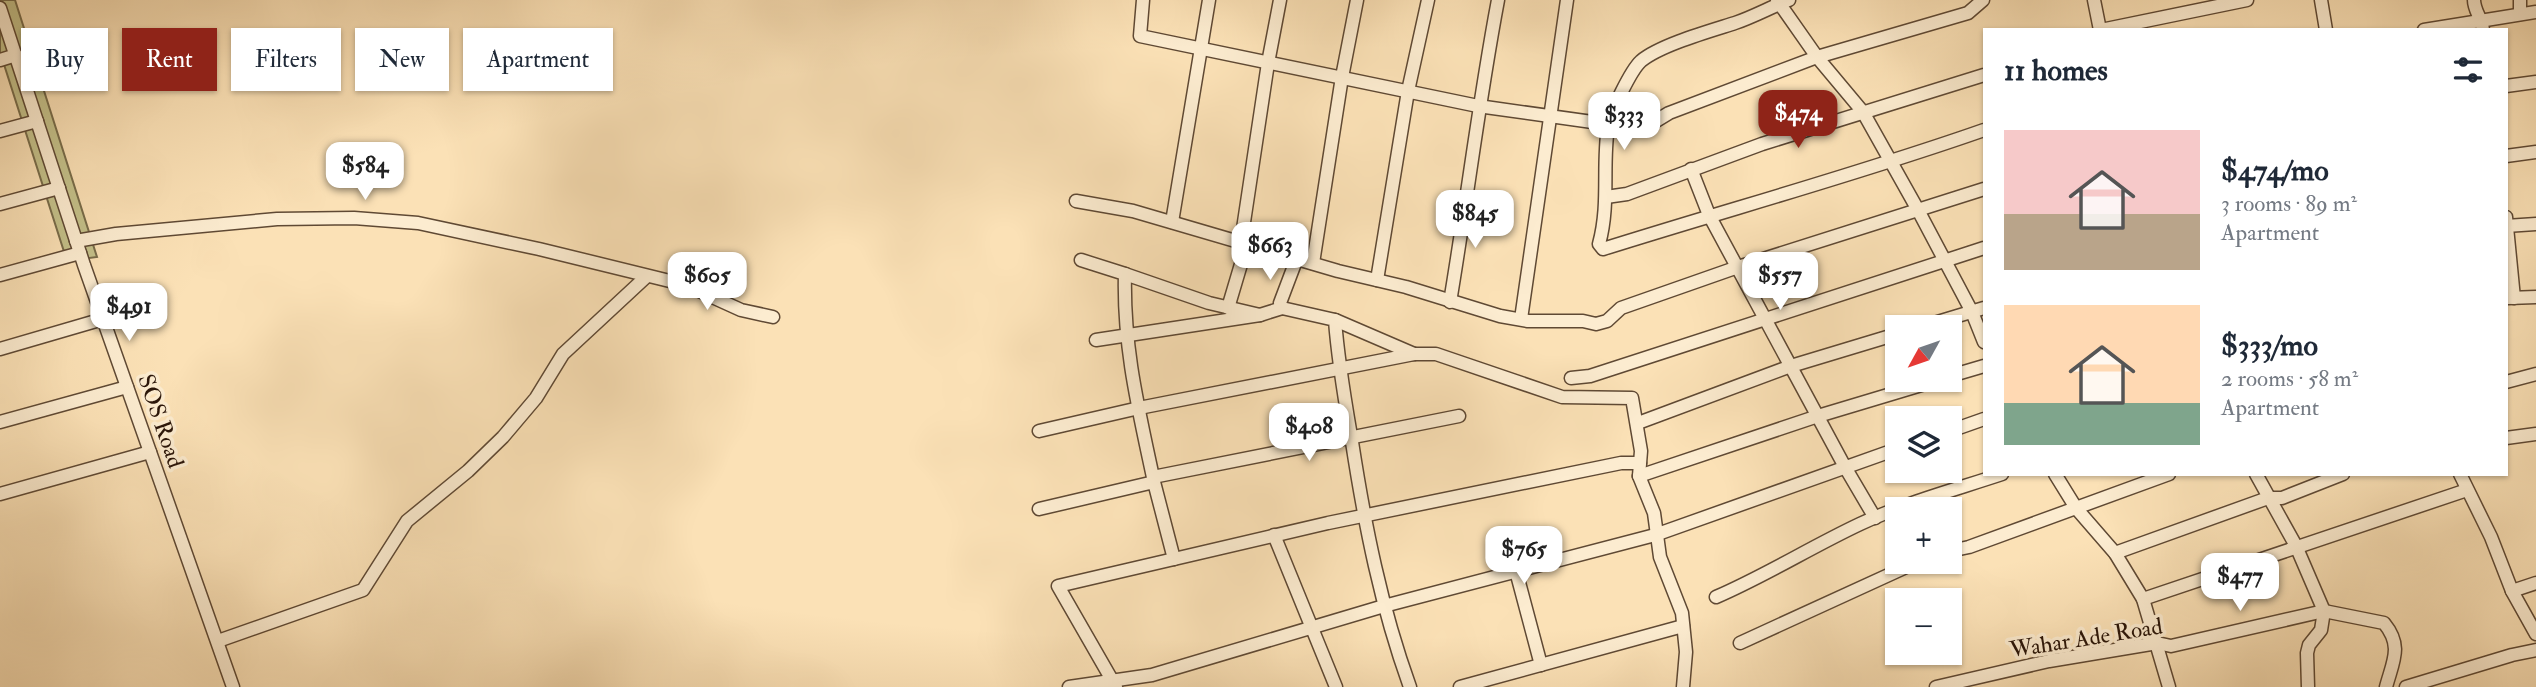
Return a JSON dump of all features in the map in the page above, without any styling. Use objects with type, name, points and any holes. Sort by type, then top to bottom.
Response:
[{"type":"street","points":[[1143,0],[1140,36],[1478,106],[1608,125],[1646,127],[1669,113],[1817,57],[1968,13],[1983,0]]},
{"type":"street","points":[[1172,222],[1209,0]]},
{"type":"street","points":[[1228,308],[1244,242],[1268,63],[1280,0]]},
{"type":"street","points":[[1313,263],[1357,0]]},
{"type":"street","points":[[1377,280],[1408,92],[1428,0]]},
{"type":"street","points":[[1450,302],[1468,193],[1478,106],[1498,0]]},
{"type":"street","points":[[1521,319],[1567,0]]},
{"type":"street","points":[[2094,0],[2101,28]]},
{"type":"street","points":[[2111,28],[2247,0]]},
{"type":"street","points":[[2321,0],[2326,28]]},
{"type":"street","points":[[2474,0],[2474,8],[2482,24]]},
{"type":"street","points":[[2520,0],[2520,14]]},
{"type":"street","points":[[1983,130],[1892,162],[1603,249],[1599,244],[1606,197],[1608,125],[1631,71],[1643,59],[1782,1],[1817,57],[1863,112],[1892,162],[1945,262],[1978,310],[1983,337]]},
{"type":"street","name":"SOS Road","points":[[0,8],[78,247],[233,687]]},
{"type":"street","points":[[2443,28],[2482,24],[2536,12]]},
{"type":"street","points":[[0,60],[16,55]]},
{"type":"street","points":[[1606,197],[1627,194],[1690,169],[1983,75]]},
{"type":"street","points":[[2508,86],[2536,82]]},
{"type":"street","points":[[0,131],[37,121]]},
{"type":"street","points":[[2508,156],[2536,152]]},
{"type":"street","points":[[1690,169],[1709,215],[1765,321],[1875,517]]},
{"type":"street","points":[[0,204],[59,188]]},
{"type":"street","points":[[1076,201],[1133,211],[1406,287],[1450,302],[1521,319],[1583,321],[1596,324],[1607,321],[1621,308],[1738,267],[1983,189]]},
{"type":"street","points":[[0,275],[116,234],[277,219],[354,218],[418,223],[539,249],[686,285],[741,310],[773,317]]},
{"type":"street","points":[[2508,223],[2536,224]]},
{"type":"street","points":[[1571,378],[1590,376],[1765,321],[1983,248]]},
{"type":"street","points":[[1282,308],[1280,303],[1297,258]]},
{"type":"street","points":[[1081,260],[1228,308],[1260,315]]},
{"type":"street","points":[[2508,260],[2510,298],[2536,297]]},
{"type":"street","points":[[1125,274],[1124,314],[1129,363],[1174,559]]},
{"type":"street","points":[[218,641],[363,590],[407,521],[468,471],[503,436],[536,398],[563,354],[647,276]]},
{"type":"street","points":[[1096,340],[1260,315],[1282,308],[1335,320],[1414,354]]},
{"type":"street","points":[[0,349],[103,319]]},
{"type":"street","points":[[1335,320],[1339,369],[1363,515],[1392,637],[1410,687]]},
{"type":"street","points":[[1637,424],[1791,366],[1885,338]]},
{"type":"street","points":[[1039,431],[1139,408],[1414,354],[1436,354],[1562,397],[1632,398],[1641,451],[1640,470],[1654,513],[1660,557],[1682,613],[1686,652],[1683,687]]},
{"type":"street","points":[[1962,372],[1983,366]]},
{"type":"street","points":[[2508,381],[2536,374]]},
{"type":"street","points":[[0,422],[127,387]]},
{"type":"street","points":[[1115,684],[1058,586],[1363,515],[1621,463],[1640,470],[1898,392]]},
{"type":"street","points":[[1039,509],[1154,480],[1459,416]]},
{"type":"street","points":[[1962,427],[1983,419]]},
{"type":"street","points":[[2508,438],[2536,434]]},
{"type":"street","points":[[0,494],[150,452]]},
{"type":"street","points":[[1069,687],[1115,684],[1152,675],[1384,606],[1655,535],[1885,453]]},
{"type":"street","points":[[1716,597],[1745,585],[1875,517],[1996,476]]},
{"type":"street","points":[[2056,476],[2076,508],[2115,553],[2143,599],[2169,687]]},
{"type":"street","points":[[1962,548],[2164,476]]},
{"type":"street","points":[[2257,476],[2296,546],[2324,611],[2321,630],[2309,645],[2307,653],[2308,687]]},
{"type":"street","points":[[2115,553],[2268,498],[2282,498],[2338,476]]},
{"type":"street","points":[[2461,476],[2491,537],[2512,591],[2536,634]]},
{"type":"street","points":[[2143,599],[2467,490]]},
{"type":"street","points":[[1274,535],[1336,687]]},
{"type":"street","points":[[1516,571],[1541,665]]},
{"type":"street","points":[[1740,643],[1891,574]]},
{"type":"street","points":[[2512,591],[2536,583]]},
{"type":"street","points":[[2324,611],[2384,623],[2392,633],[2395,644],[2395,656],[2386,687]]},
{"type":"street","name":"Wahar Ade Road","points":[[1936,687],[2049,661],[2157,643],[2171,646],[2324,611]]},
{"type":"street","points":[[1460,687],[1684,626]]},
{"type":"street","points":[[2406,687],[2536,650]]},
{"type":"shaded area","points":[[0,0],[15,0],[24,28],[21,28],[21,91],[44,91],[97,257],[67,261],[0,52]]}]
